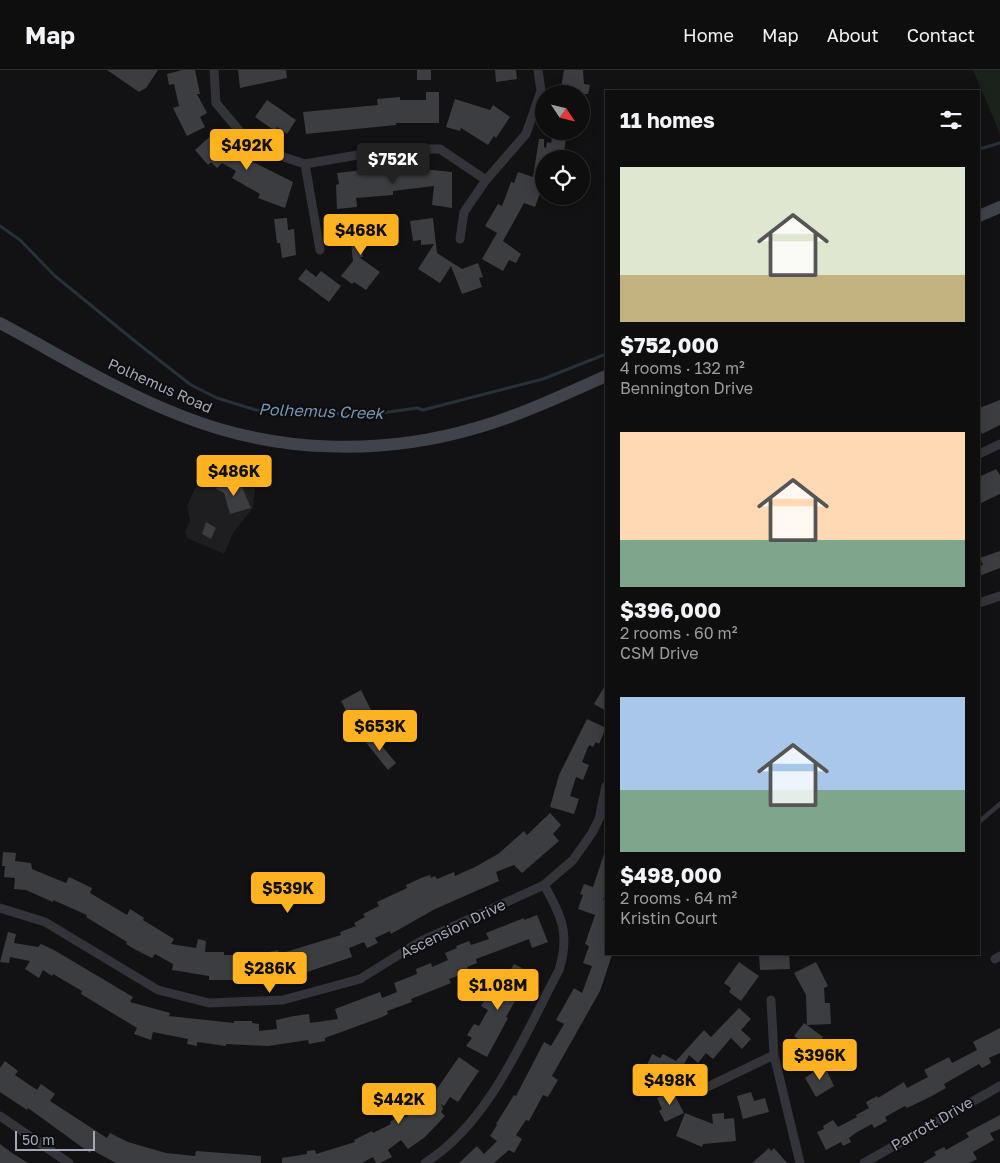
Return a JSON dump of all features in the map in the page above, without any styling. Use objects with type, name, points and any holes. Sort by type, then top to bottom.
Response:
[{"type":"main road","points":[[980,216],[1000,207]]},
{"type":"main road","name":"Polhemus Road","points":[[0,323],[124,390],[182,416],[240,434],[299,444],[340,447],[376,446],[452,434],[498,421],[605,376]]},
{"type":"street","points":[[214,70],[216,103],[252,147],[305,164],[393,149],[440,149],[486,180]]},
{"type":"street","points":[[460,239],[464,212],[486,180],[526,134],[541,91],[538,70]]},
{"type":"street","points":[[305,164],[320,250]]},
{"type":"street","points":[[980,454],[1000,444]]},
{"type":"street","points":[[980,604],[1000,596]]},
{"type":"street","name":"Ascension Drive","points":[[0,908],[45,922],[158,990],[209,1003],[283,1000],[360,980],[421,941],[544,885],[573,860],[592,833],[598,819],[605,790]]},
{"type":"street","points":[[425,1163],[454,1140],[491,1096],[559,970],[566,950],[564,929],[554,901],[544,885]]},
{"type":"street","points":[[772,1000],[774,1055],[800,1163]]},
{"type":"street","points":[[699,1091],[774,1055]]},
{"type":"street","name":"Parrott Drive","points":[[864,1163],[1000,1086]]},
{"type":"street","points":[[0,1116],[70,1163]]},
{"type":"lane","points":[[980,821],[1000,804]]},
{"type":"shaded area","points":[[973,70],[1000,70],[1000,134]]},
{"type":"shaded area","points":[[219,464],[256,480],[253,508],[234,531],[224,554],[187,538],[185,531],[190,521],[187,506],[206,465]]},
{"type":"building","points":[[107,70],[158,70],[146,88],[139,92]]},
{"type":"building","points":[[182,70],[195,70],[200,94],[197,94],[207,113],[200,117],[205,127],[187,136],[173,108],[179,106],[174,84],[169,85],[167,74]]},
{"type":"building","points":[[238,70],[286,70],[287,78],[240,88]]},
{"type":"building","points":[[417,70],[431,70],[431,80],[417,80]]},
{"type":"building","points":[[495,70],[516,70],[517,79],[496,82]]},
{"type":"building","points":[[564,70],[583,70],[584,84],[590,85],[562,85]]},
{"type":"building","points":[[426,92],[439,92],[439,123],[396,123],[396,125],[306,134],[303,112],[378,105],[377,99],[400,97],[400,100],[426,100]]},
{"type":"building","points":[[455,99],[490,110],[493,105],[510,117],[496,138],[494,136],[488,145],[461,128],[460,131],[446,127]]},
{"type":"building","points":[[267,100],[296,120],[287,134],[277,127],[275,131],[255,117]]},
{"type":"building","points":[[216,131],[235,153],[293,182],[285,208],[258,198],[260,194],[232,178],[236,171],[222,163],[217,168],[211,162],[208,165],[195,150]]},
{"type":"building","points":[[539,140],[544,140],[544,147],[546,148],[547,142],[551,143],[552,140],[566,140],[564,150],[537,150]]},
{"type":"building","points":[[421,164],[422,169],[452,172],[452,208],[432,205],[434,186],[393,191],[393,195],[356,198],[357,207],[337,209],[336,185],[339,184],[337,173],[380,168],[380,175],[397,173],[396,167]]},
{"type":"building","points":[[535,164],[536,205],[535,207],[524,203],[503,241],[521,254],[516,263],[509,260],[503,271],[482,259],[497,233],[485,226],[498,204],[502,206],[511,182],[514,183],[518,172],[533,177]]},
{"type":"building","points":[[287,218],[288,230],[294,229],[296,255],[282,258],[280,243],[277,243],[274,219]]},
{"type":"building","points":[[433,218],[437,253],[462,269],[478,263],[483,277],[479,278],[482,287],[462,294],[451,266],[440,283],[418,269],[434,244],[421,245],[421,240],[413,241],[410,221]]},
{"type":"building","points":[[371,222],[376,245],[362,247],[363,257],[359,257],[380,272],[366,290],[354,282],[352,284],[341,276],[353,261],[349,224]]},
{"type":"building","points":[[306,269],[316,277],[321,271],[341,286],[329,302],[298,279]]},
{"type":"building","points":[[1000,400],[1000,425],[982,434],[980,429],[980,408]]},
{"type":"building","points":[[996,469],[1000,475],[1000,494],[980,504],[980,477]]},
{"type":"building","points":[[222,479],[242,487],[251,508],[230,514],[224,493],[216,489]]},
{"type":"building","points":[[206,522],[216,528],[211,539],[202,534]]},
{"type":"building","points":[[1000,551],[1000,568],[980,576],[980,566],[983,565],[980,558]]},
{"type":"building","points":[[605,686],[605,710],[594,704]]},
{"type":"building","points":[[361,690],[371,710],[351,720],[341,701]]},
{"type":"building","points":[[587,719],[605,728],[599,744],[596,742],[593,747],[589,745],[582,762],[589,765],[583,780],[576,777],[570,796],[579,799],[574,814],[550,807],[559,775]]},
{"type":"building","points":[[372,734],[396,763],[388,770],[364,740]]},
{"type":"building","points":[[550,813],[561,825],[553,834],[559,841],[522,873],[514,865],[496,872],[499,881],[435,909],[391,934],[390,931],[375,938],[378,943],[367,948],[364,942],[349,948],[352,957],[307,972],[275,978],[273,969],[268,969],[267,963],[261,964],[261,969],[253,969],[253,980],[209,980],[209,976],[172,970],[173,964],[155,954],[152,958],[136,950],[126,944],[127,942],[86,917],[87,915],[26,890],[14,889],[15,878],[4,877],[5,866],[2,866],[3,852],[16,853],[15,861],[31,863],[32,869],[66,883],[69,877],[92,888],[90,893],[127,915],[130,909],[144,918],[143,920],[174,939],[171,944],[196,948],[198,939],[206,941],[205,952],[224,952],[224,955],[269,955],[269,952],[278,950],[279,954],[341,935],[340,932],[356,926],[354,923],[365,917],[363,914],[379,906],[377,902],[407,888],[406,885],[430,875],[431,878],[435,876],[437,879],[454,872],[455,876],[475,867],[498,854],[524,831],[527,835]]},
{"type":"building","points":[[605,851],[605,894],[603,900],[605,901],[605,955],[612,955],[600,991],[552,1076],[558,1080],[548,1097],[543,1095],[529,1121],[526,1120],[516,1135],[522,1139],[514,1153],[509,1150],[494,1163],[459,1163],[477,1146],[484,1154],[497,1141],[490,1136],[496,1124],[514,1095],[516,1096],[544,1042],[551,1046],[564,1024],[556,1020],[574,988],[582,993],[592,966],[583,963],[589,946],[585,944],[595,915],[578,909],[583,895],[580,894],[584,884],[593,887]]},
{"type":"building","points":[[537,915],[548,942],[532,948],[529,939],[476,959],[477,963],[467,967],[469,972],[449,979],[451,983],[411,999],[412,1002],[387,1011],[388,1014],[382,1017],[325,1038],[325,1041],[309,1044],[308,1040],[268,1046],[226,1044],[226,1046],[197,1042],[197,1046],[187,1044],[188,1039],[153,1032],[151,1040],[134,1034],[137,1028],[81,994],[82,991],[53,974],[52,976],[43,970],[39,978],[25,969],[30,961],[10,957],[9,963],[0,962],[8,932],[16,934],[14,943],[38,947],[41,944],[54,950],[133,997],[130,1002],[170,1013],[169,1016],[234,1023],[234,1021],[252,1021],[252,1023],[259,1024],[259,1031],[277,1029],[276,1020],[294,1016],[309,1014],[310,1023],[338,1019],[335,1009],[380,992],[382,998],[397,992],[394,983],[417,974],[416,969],[431,963],[432,967],[448,960],[445,953],[457,948],[456,946],[469,941],[471,945],[489,939],[486,933]]},
{"type":"building","points":[[789,955],[790,969],[760,970],[759,956]]},
{"type":"building","points":[[739,962],[759,976],[741,1001],[729,992],[731,988],[724,983]]},
{"type":"building","points":[[816,962],[828,986],[824,988],[825,1003],[830,1003],[831,1024],[807,1025],[806,995],[794,973]]},
{"type":"building","points":[[514,964],[526,970],[523,975],[533,981],[525,995],[520,992],[487,1057],[466,1046],[472,1038],[467,1035],[474,1024],[479,1026],[488,1010],[481,1006],[490,991],[496,995]]},
{"type":"building","points":[[739,1008],[751,1019],[741,1030],[751,1039],[742,1049],[731,1038],[713,1059],[706,1053],[698,1063],[689,1055],[672,1087],[654,1077],[656,1072],[646,1067],[652,1054],[660,1058],[663,1054],[676,1061],[704,1030],[711,1037]]},
{"type":"building","points":[[804,1023],[823,1037],[809,1060],[795,1050],[801,1041],[794,1036]]},
{"type":"building","points":[[1000,1028],[1000,1053],[989,1058],[991,1063],[982,1068],[979,1064],[944,1084],[946,1088],[932,1096],[907,1108],[905,1106],[885,1117],[887,1121],[874,1128],[872,1124],[857,1132],[849,1138],[851,1142],[843,1146],[841,1142],[826,1150],[817,1132],[824,1129],[823,1126],[833,1120],[838,1127],[857,1117],[856,1115],[869,1108],[866,1102],[877,1096],[878,1098],[904,1082],[907,1088],[928,1077],[924,1070],[949,1057],[952,1063],[977,1050],[973,1042]]},
{"type":"building","points":[[459,1057],[479,1071],[458,1102],[450,1097],[444,1106],[441,1104],[443,1109],[441,1112],[445,1116],[425,1137],[408,1149],[401,1140],[388,1150],[392,1157],[380,1163],[376,1163],[373,1157],[362,1163],[282,1163],[282,1158],[307,1154],[307,1151],[315,1150],[316,1154],[355,1142],[354,1140],[372,1131],[373,1133],[391,1124],[390,1122],[402,1114],[405,1118],[412,1112],[415,1115],[432,1096]]},
{"type":"building","points":[[5,1061],[18,1071],[15,1075],[37,1090],[41,1084],[55,1094],[50,1101],[107,1138],[110,1133],[128,1142],[166,1153],[195,1156],[196,1151],[261,1156],[261,1163],[116,1163],[92,1150],[90,1153],[28,1108],[27,1110],[0,1092],[0,1068]]},
{"type":"building","points":[[824,1065],[834,1086],[816,1097],[805,1078]]},
{"type":"building","points":[[672,1090],[684,1113],[665,1122],[659,1111],[662,1109],[657,1098]]},
{"type":"building","points":[[751,1092],[754,1101],[765,1098],[769,1112],[743,1119],[737,1096]]},
{"type":"building","points":[[685,1113],[713,1124],[712,1114],[724,1113],[724,1119],[734,1118],[736,1141],[703,1144],[702,1147],[676,1136]]},
{"type":"building","points":[[1000,1115],[1000,1129],[990,1133],[994,1140],[973,1152],[977,1159],[969,1163],[923,1163],[936,1155],[934,1152],[944,1147],[946,1150],[969,1137],[966,1133]]},
{"type":"building","points":[[0,1144],[12,1153],[28,1163],[0,1163]]},
{"type":"building","points":[[769,1148],[771,1151],[774,1148],[787,1163],[752,1163]]},
{"type":"waterway","name":"Polhemus Creek","points":[[980,149],[1000,143]]},
{"type":"waterway","name":"Polhemus Creek","points":[[0,226],[20,240],[55,276],[191,385],[217,398],[256,410],[367,415],[417,408],[423,410],[543,379],[605,354]]}]
